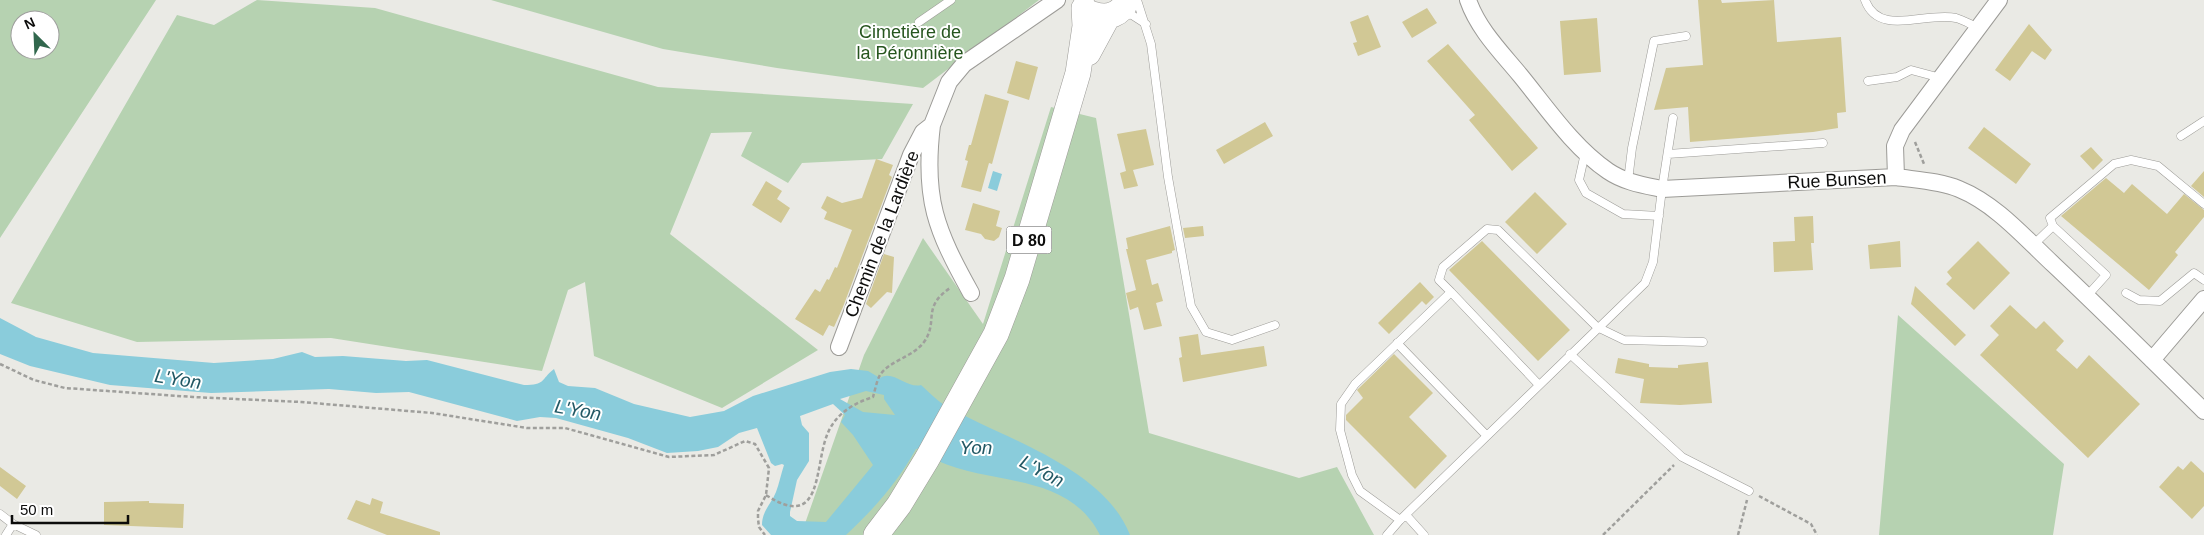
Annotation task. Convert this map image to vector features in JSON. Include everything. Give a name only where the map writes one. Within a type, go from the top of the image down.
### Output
[{"type":"main road","points":[[1070,3],[1092,14],[1122,7]]},
{"type":"main road","name":"D 80","points":[[876,535],[899,505],[962,399],[996,334],[1017,279],[1078,73],[1085,26],[1070,3]]},
{"type":"main road","name":"D 80","points":[[1078,73],[1122,7]]},
{"type":"street","name":"Rue Bunsen","points":[[1468,0],[1483,29],[1585,153],[1609,172],[1628,182],[1662,189],[1896,177],[1924,180],[1958,189],[1982,201],[2033,245],[2204,411]]},
{"type":"street","points":[[1896,177],[1895,146],[1902,130],[1999,0]]},
{"type":"street","name":"Chemin de la Lardière","points":[[971,293],[942,238],[933,211],[929,188],[929,150],[932,126],[949,82],[964,64],[1070,3]]},
{"type":"street","name":"Chemin de la Lardière","points":[[838,347],[911,155],[924,132],[932,126]]},
{"type":"street","points":[[2152,360],[2204,299]]},
{"type":"lane","points":[[919,22],[951,0]]},
{"type":"lane","points":[[1865,0],[1875,15],[1888,21],[1955,18],[1977,27]]},
{"type":"lane","points":[[1122,7],[1146,24],[1151,44],[1168,176],[1192,306],[1206,332],[1232,340],[1275,325]]},
{"type":"lane","points":[[1122,7],[1146,24]]},
{"type":"lane","points":[[1628,182],[1632,148],[1654,41],[1686,36]]},
{"type":"lane","points":[[1868,81],[1896,77],[1911,70],[1941,78]]},
{"type":"lane","points":[[1387,535],[1597,327],[1645,283],[1653,262],[1673,118]]},
{"type":"lane","points":[[2181,136],[2204,122]]},
{"type":"lane","points":[[1668,154],[1823,142]]},
{"type":"lane","points":[[1585,153],[1579,180],[1586,194],[1623,214],[1659,216]]},
{"type":"lane","points":[[2087,296],[2106,275],[2053,226],[2050,218],[2114,164],[2131,160],[2158,166],[2204,204]]},
{"type":"lane","points":[[2033,245],[2053,226]]},
{"type":"lane","points":[[1539,385],[1439,280],[1443,266],[1487,229],[1498,230],[1597,327],[1624,340],[1703,342]]},
{"type":"lane","points":[[2126,293],[2139,300],[2160,301],[2194,273],[2204,280]]},
{"type":"lane","points":[[1424,535],[1403,518],[1360,490],[1352,475],[1340,430],[1341,404],[1354,384],[1451,292]]},
{"type":"lane","points":[[1397,343],[1487,436]]},
{"type":"lane","points":[[1570,354],[1682,456],[1749,491]]},
{"type":"lane","points":[[0,514],[14,524],[36,535]]},
{"type":"lane","points":[[6,535],[14,524]]},
{"type":"path","points":[[1902,130],[1913,137],[1925,168],[1924,180]]},
{"type":"path","points":[[766,495],[796,507],[804,505],[813,493],[827,434],[839,416],[854,403],[873,397],[880,374],[894,363],[907,357],[924,341],[929,330],[932,306],[941,294],[963,279]]},
{"type":"path","points":[[0,364],[34,380],[65,388],[301,402],[432,414],[527,428],[565,428],[669,457],[714,454],[745,441],[755,444],[769,468],[766,495],[758,511],[759,527],[765,535]]},
{"type":"path","points":[[1603,535],[1682,456]]},
{"type":"path","points":[[1738,535],[1749,491],[1811,524],[1817,535]]},
{"type":"green space","points":[[0,0],[156,0],[0,238]]},
{"type":"green space","points":[[257,0],[375,8],[658,87],[913,104],[882,159],[802,163],[788,183],[741,156],[752,132],[711,133],[670,234],[818,350],[722,408],[594,356],[585,282],[568,290],[542,371],[331,338],[137,342],[11,303],[177,15],[214,25]]},
{"type":"green space","name":"Cimetière de la Péronnière","points":[[491,0],[1039,0],[923,88],[777,68],[663,49]]},
{"type":"green space","points":[[1051,107],[1096,118],[1149,433],[1299,478],[1337,467],[1374,535],[801,535],[864,355],[923,238],[983,324]]},
{"type":"green space","points":[[1898,315],[2064,464],[2053,535],[1879,535]]},
{"type":"water","points":[[993,171],[1002,174],[997,191],[988,188]]},
{"type":"water","points":[[0,318],[36,337],[93,353],[214,363],[273,359],[302,352],[315,357],[343,356],[406,361],[427,360],[524,385],[539,383],[554,369],[559,382],[568,386],[595,388],[634,404],[690,417],[724,411],[753,396],[830,372],[851,369],[868,371],[880,378],[890,376],[911,384],[921,385],[944,405],[1024,444],[1076,473],[1099,491],[1117,512],[1130,535],[1100,535],[1086,515],[1069,500],[1049,490],[959,469],[938,461],[920,448],[916,449],[884,495],[846,535],[771,535],[762,525],[762,520],[776,492],[784,465],[775,466],[771,463],[757,428],[739,433],[718,447],[698,451],[667,453],[628,438],[556,418],[540,417],[517,421],[409,392],[376,393],[329,389],[211,393],[110,385],[30,366],[0,354]],"holes":[[[866,391],[884,395],[884,399],[895,415],[863,412],[840,399]],[[833,404],[845,415],[841,422],[853,435],[873,465],[826,522],[797,521],[790,516],[790,512],[797,480],[809,461],[809,433],[802,425],[800,416]]]},
{"type":"building","points":[[1698,0],[1721,0],[1722,3],[1774,0],[1777,42],[1841,37],[1846,112],[1837,113],[1838,128],[1813,132],[1690,142],[1688,107],[1654,110],[1666,68],[1703,65]]},
{"type":"building","points":[[1427,8],[1437,23],[1412,38],[1402,22]]},
{"type":"building","points":[[1368,15],[1381,47],[1358,56],[1353,43],[1357,42],[1350,22]]},
{"type":"building","points":[[1597,18],[1601,72],[1564,75],[1560,21]]},
{"type":"building","points":[[2029,24],[2052,50],[2045,60],[2032,51],[2010,81],[1995,70]]},
{"type":"building","points":[[1448,44],[1538,148],[1512,171],[1469,120],[1475,115],[1427,61]]},
{"type":"building","points":[[1016,61],[1038,67],[1029,100],[1007,93]]},
{"type":"building","points":[[985,94],[1009,101],[992,164],[989,163],[981,192],[961,187],[968,161],[965,160]]},
{"type":"building","points":[[1265,122],[1273,136],[1224,164],[1216,150]]},
{"type":"building","points":[[1984,127],[2031,164],[2016,184],[1968,148]]},
{"type":"building","points":[[1146,129],[1154,165],[1133,170],[1138,186],[1124,189],[1120,173],[1126,171],[1117,134]]},
{"type":"building","points":[[2091,147],[2103,160],[2093,170],[2080,156]]},
{"type":"building","points":[[876,159],[893,165],[889,175],[892,177],[843,307],[834,327],[829,325],[823,336],[795,319],[815,289],[820,292],[827,279],[829,280],[835,267],[837,268],[852,230],[824,219],[827,212],[821,208],[827,196],[842,203],[862,198]]},
{"type":"building","points":[[2204,171],[2204,197],[2191,186]]},
{"type":"building","points":[[2106,178],[2124,193],[2132,184],[2167,214],[2184,194],[2204,210],[2204,217],[2175,252],[2178,255],[2149,290],[2061,216]]},
{"type":"building","points":[[766,181],[782,191],[777,199],[790,208],[781,223],[752,205]]},
{"type":"building","points":[[1535,192],[1567,224],[1537,254],[1505,222]]},
{"type":"building","points":[[973,203],[1000,211],[996,226],[1002,228],[999,237],[994,241],[985,239],[981,234],[965,230]]},
{"type":"building","points":[[1813,216],[1814,243],[1811,243],[1813,270],[1774,272],[1773,242],[1795,241],[1794,217]]},
{"type":"building","points":[[1170,226],[1175,250],[1172,253],[1146,260],[1152,285],[1158,283],[1163,301],[1156,303],[1162,326],[1144,330],[1138,307],[1130,310],[1126,293],[1136,290],[1126,249],[1128,249],[1126,238]]},
{"type":"building","points":[[1203,226],[1204,236],[1185,238],[1183,228]]},
{"type":"building","points":[[1482,241],[1570,330],[1538,361],[1449,270]]},
{"type":"building","points":[[1900,241],[1901,267],[1870,269],[1868,245]]},
{"type":"building","points":[[1978,241],[2010,273],[1974,310],[1946,284],[1952,278],[1947,272]]},
{"type":"building","points":[[884,254],[894,257],[892,293],[887,292],[871,308],[866,304]]},
{"type":"building","points":[[1420,282],[1434,297],[1426,305],[1422,301],[1389,334],[1378,323]]},
{"type":"building","points":[[1915,286],[1966,335],[1955,346],[1911,304]]},
{"type":"building","points":[[2010,305],[2036,329],[2044,321],[2064,341],[2056,350],[2077,369],[2089,355],[2140,404],[2088,458],[1980,355],[1999,335],[1990,326]]},
{"type":"building","points":[[1198,334],[1201,355],[1264,346],[1267,366],[1183,382],[1179,358],[1182,357],[1179,337]]},
{"type":"building","points":[[1394,354],[1433,393],[1409,417],[1447,456],[1415,489],[1346,420],[1346,415],[1363,398],[1357,390]]},
{"type":"building","points":[[1618,358],[1649,364],[1649,367],[1678,368],[1678,365],[1708,362],[1712,403],[1680,405],[1640,403],[1644,379],[1615,373]]},
{"type":"building","points":[[2191,461],[2204,473],[2204,506],[2192,519],[2159,487],[2178,466],[2183,470]]},
{"type":"building","points":[[0,467],[26,486],[17,499],[0,486]]},
{"type":"building","points":[[372,498],[383,502],[380,513],[440,532],[440,535],[387,535],[347,519],[356,500],[370,505]]},
{"type":"building","points":[[149,501],[149,503],[184,504],[183,528],[104,525],[104,502]]},
{"type":"water label","name":"L'Yon","points":[[178,379]]},
{"type":"water label","name":"L'Yon","points":[[578,410]]},
{"type":"water label","name":"Yon","points":[[976,447]]},
{"type":"water label","name":"L'Yon","points":[[1042,471]]}]
